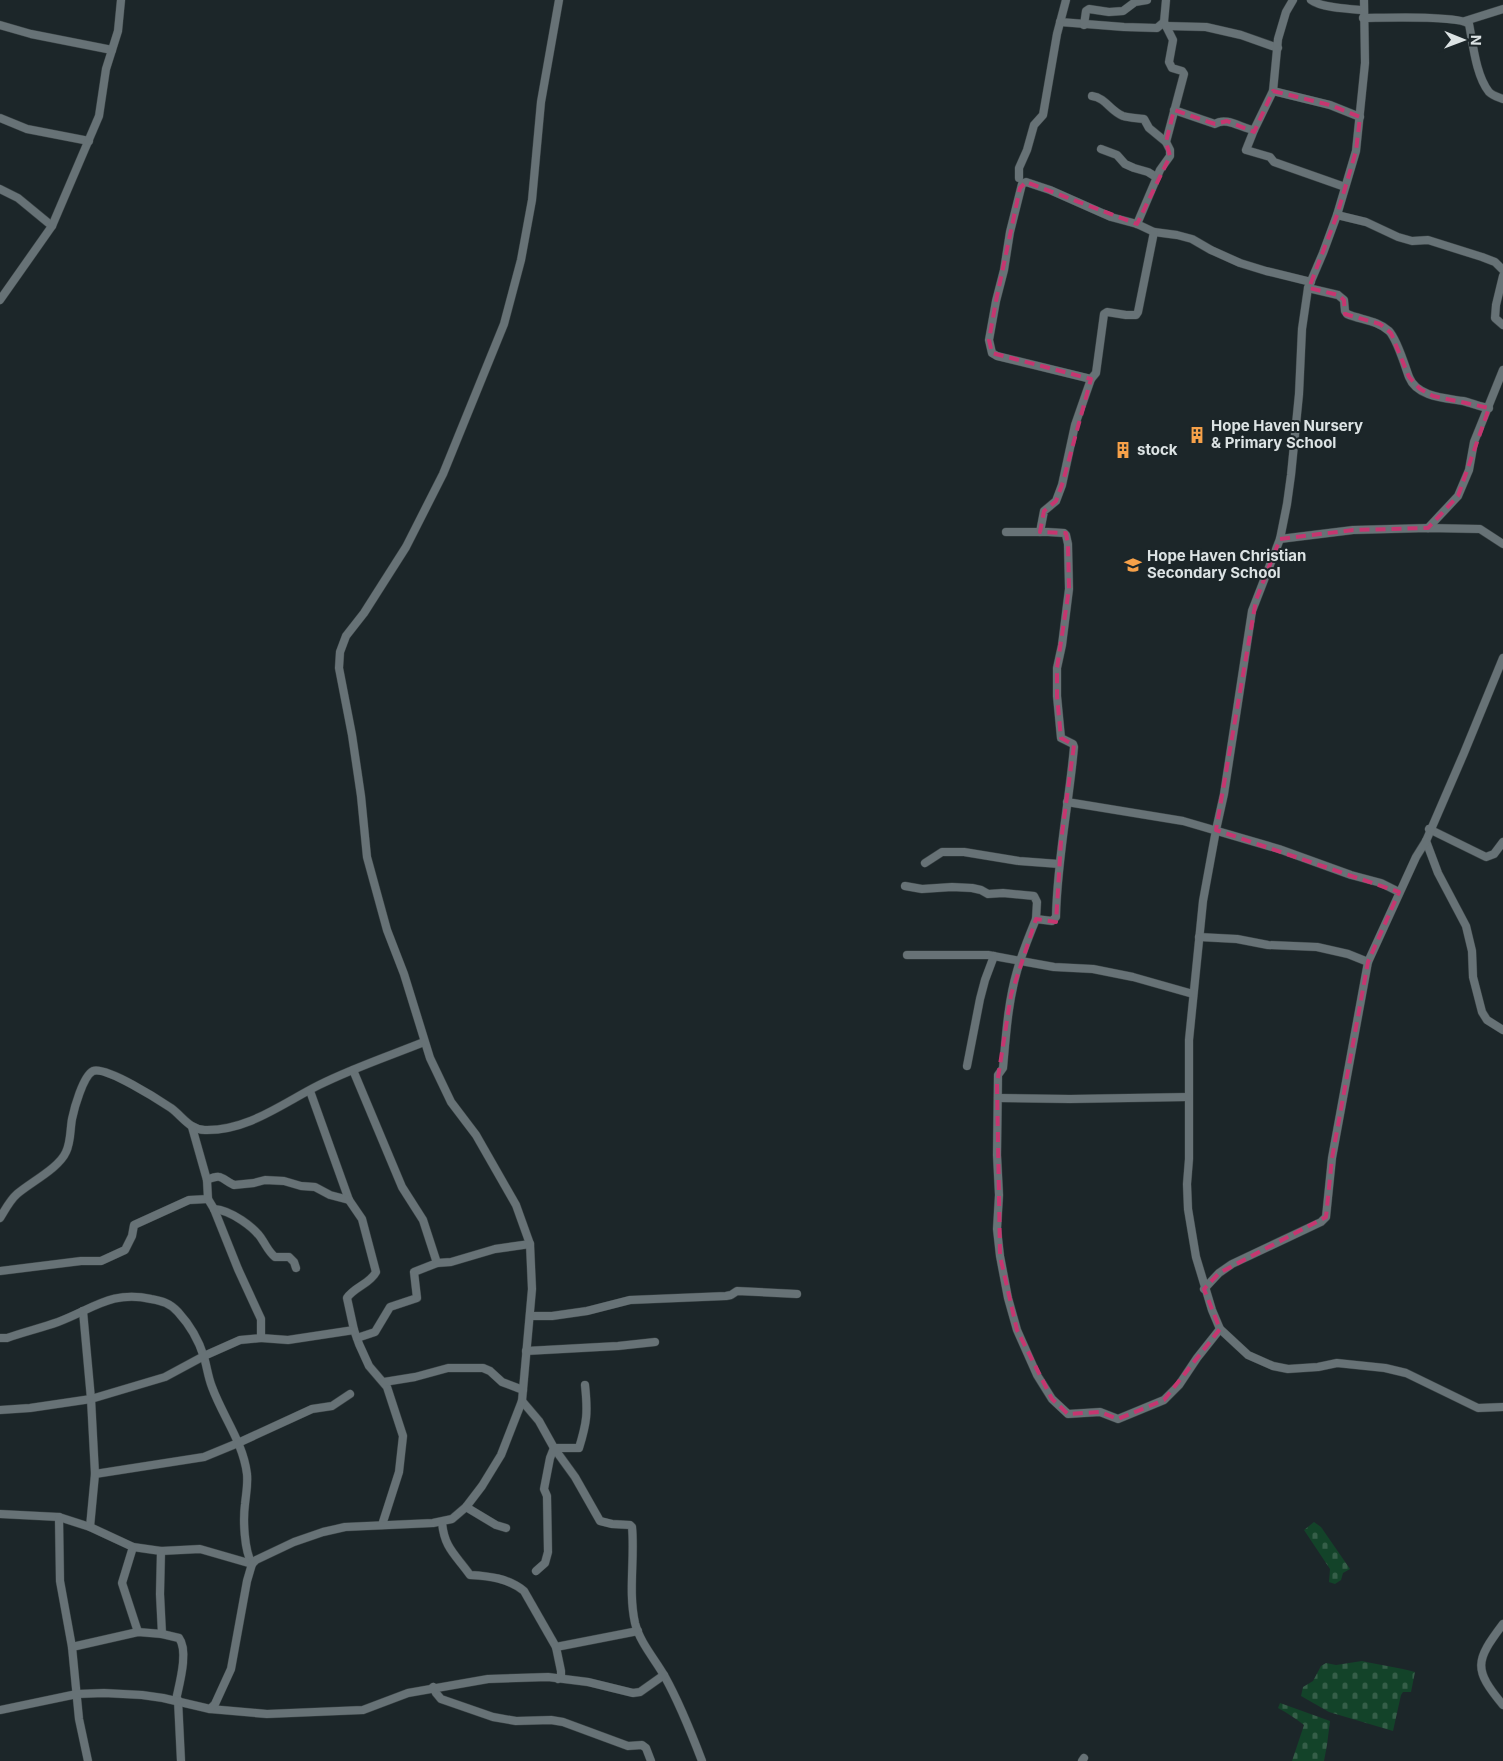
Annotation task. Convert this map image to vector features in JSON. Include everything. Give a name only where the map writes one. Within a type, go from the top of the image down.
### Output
[{"type":"street","points":[[0,300],[52,226],[89,141],[99,116],[106,69],[118,31],[121,0]]},
{"type":"street","points":[[210,1709],[215,1704],[231,1669],[247,1580],[252,1564],[259,1557],[323,1532],[345,1527],[442,1522],[452,1519],[466,1507],[482,1486],[501,1455],[522,1400],[532,1281],[530,1244],[516,1205],[476,1135],[451,1102],[424,1042],[404,974],[387,930],[367,857],[353,742],[339,668],[340,652],[346,636],[369,606],[406,547],[443,474],[504,324],[522,260],[529,217],[541,102],[559,0]]},
{"type":"street","points":[[1019,178],[1019,168],[1027,150],[1034,125],[1042,115],[1066,0]]},
{"type":"street","points":[[1084,25],[1086,11],[1089,9],[1109,12],[1123,11],[1135,2],[1147,0]]},
{"type":"street","points":[[1166,0],[1165,24],[1173,40],[1169,62],[1172,68],[1182,71],[1184,74],[1166,142]]},
{"type":"street","points":[[1293,0],[1286,12],[1278,40],[1273,91],[1246,150],[1270,157],[1274,162],[1345,187]]},
{"type":"street","points":[[1311,0],[1314,3],[1364,14],[1466,21],[1503,9]]},
{"type":"street","points":[[1364,0],[1365,63],[1356,151],[1337,216],[1310,285],[1302,329],[1301,371],[1291,475],[1280,540],[1252,612],[1224,794],[1203,901],[1189,1040],[1188,1209],[1191,1232],[1204,1289],[1220,1329],[1248,1355],[1272,1366],[1318,1367],[1337,1363],[1385,1368],[1406,1373],[1478,1408],[1503,1407]]},
{"type":"street","points":[[1466,21],[1469,24],[1475,55],[1485,86],[1491,94],[1503,100]]},
{"type":"street","points":[[1060,22],[1084,25],[1157,28],[1165,24],[1206,27],[1241,35],[1278,48]]},
{"type":"street","points":[[0,25],[31,34],[112,50]]},
{"type":"street","points":[[1273,91],[1330,105],[1360,117]]},
{"type":"street","points":[[1092,96],[1099,97],[1124,116],[1144,119],[1149,128],[1166,142],[1170,150],[1170,156],[1156,178],[1137,224]]},
{"type":"street","points":[[1174,110],[1215,124],[1219,121],[1227,122],[1254,130]]},
{"type":"street","points":[[0,118],[28,129],[89,141]]},
{"type":"street","points":[[1101,149],[1117,154],[1125,164],[1148,172],[1156,178]]},
{"type":"street","points":[[1091,379],[997,356],[992,353],[989,340],[996,301],[1020,188],[1026,182],[1154,232],[1192,239],[1240,263],[1338,296],[1344,300],[1347,314],[1380,324],[1391,333],[1412,384],[1433,396],[1464,401],[1489,408]]},
{"type":"street","points":[[0,189],[18,198],[52,226]]},
{"type":"street","points":[[1337,216],[1366,222],[1398,237],[1412,241],[1428,240],[1482,257],[1495,262],[1503,270]]},
{"type":"street","points":[[1040,532],[1044,511],[1056,501],[1062,485],[1075,425],[1091,379],[1096,373],[1104,314],[1107,312],[1132,315],[1138,312],[1154,232]]},
{"type":"street","points":[[1503,276],[1495,318],[1503,325]]},
{"type":"street","points":[[1428,528],[1458,496],[1469,470],[1474,442],[1503,370]]},
{"type":"street","points":[[1280,540],[1353,530],[1428,528],[1480,530],[1503,544]]},
{"type":"street","points":[[1006,532],[1064,533],[1068,544],[1069,589],[1057,668],[1061,738],[1073,744],[1074,747],[1059,864],[1056,918],[1052,921],[1036,919]]},
{"type":"street","points":[[1204,1289],[1232,1264],[1321,1222],[1326,1217],[1332,1158],[1368,962],[1399,892],[1426,841],[1502,662]]},
{"type":"street","points":[[1066,802],[1183,821],[1279,849],[1351,875],[1381,883],[1399,892]]},
{"type":"street","points":[[1430,829],[1486,857],[1494,854],[1503,842]]},
{"type":"street","points":[[1426,841],[1438,873],[1466,926],[1472,951],[1473,977],[1482,1012],[1487,1020],[1503,1030]]},
{"type":"street","points":[[925,863],[942,852],[964,852],[1018,861],[1059,864]]},
{"type":"street","points":[[905,886],[922,889],[972,888],[988,894],[1034,896],[1037,902],[1036,919],[1020,961],[1011,995],[1003,1068],[998,1075],[997,1155],[999,1195],[997,1229],[1008,1298],[1017,1330],[1037,1375],[1052,1399],[1068,1414],[1100,1412],[1118,1419],[1138,1411],[1164,1400],[1179,1385],[1220,1329]]},
{"type":"street","points":[[1199,937],[1317,947],[1361,958],[1368,962]]},
{"type":"street","points":[[907,955],[980,954],[1054,967],[1093,969],[1133,977],[1193,994]]},
{"type":"street","points":[[967,1066],[980,999],[994,956]]},
{"type":"street","points":[[0,1218],[16,1195],[57,1164],[66,1154],[71,1136],[72,1119],[81,1089],[89,1075],[94,1071],[114,1075],[172,1109],[192,1127],[203,1130],[218,1129],[259,1118],[353,1070],[424,1042]]},
{"type":"street","points":[[353,1070],[402,1187],[423,1220],[437,1263]]},
{"type":"street","points":[[310,1091],[349,1200],[362,1219],[376,1272],[374,1276],[354,1289],[347,1298],[357,1338],[369,1366],[384,1382],[403,1436],[399,1472],[382,1526]]},
{"type":"street","points":[[998,1098],[1188,1097]]},
{"type":"street","points":[[192,1127],[207,1180],[208,1199],[214,1208],[260,1319],[261,1338]]},
{"type":"street","points":[[207,1180],[223,1176],[234,1185],[265,1180],[284,1181],[301,1186],[315,1187],[330,1195],[349,1200]]},
{"type":"street","points":[[0,1271],[81,1261],[101,1261],[125,1250],[132,1236],[134,1225],[189,1200],[208,1199]]},
{"type":"street","points":[[214,1208],[222,1209],[248,1225],[263,1240],[266,1249],[275,1257],[290,1257],[296,1268]]},
{"type":"street","points":[[357,1338],[375,1332],[390,1307],[417,1298],[414,1272],[437,1263],[451,1262],[495,1249],[530,1244]]},
{"type":"street","points":[[530,1316],[552,1316],[587,1311],[630,1300],[726,1296],[737,1291],[796,1294]]},
{"type":"street","points":[[0,1338],[7,1338],[58,1322],[117,1297],[143,1297],[167,1302],[177,1311],[192,1332],[204,1356],[208,1377],[217,1401],[243,1455],[248,1484],[244,1505],[244,1529],[248,1556],[252,1564]]},
{"type":"street","points":[[83,1311],[91,1399],[95,1474],[90,1527]]},
{"type":"street","points":[[0,1410],[30,1408],[91,1399],[166,1378],[204,1356],[240,1340],[261,1338],[288,1340],[354,1330]]},
{"type":"street","points":[[526,1351],[655,1342]]},
{"type":"street","points":[[384,1382],[415,1377],[448,1368],[483,1368],[490,1371],[502,1382],[523,1390]]},
{"type":"street","points":[[554,1448],[579,1448],[588,1411],[585,1385]]},
{"type":"street","points":[[95,1474],[204,1457],[312,1409],[332,1406],[350,1394]]},
{"type":"street","points":[[522,1400],[539,1421],[554,1448],[576,1478],[600,1521],[630,1525],[632,1527],[635,1623],[641,1639],[664,1675],[686,1716],[702,1761]]},
{"type":"street","points":[[536,1571],[545,1563],[548,1552],[547,1496],[544,1489],[550,1458],[554,1448]]},
{"type":"street","points":[[466,1507],[496,1525],[506,1528]]},
{"type":"street","points":[[0,1514],[59,1517],[90,1527],[133,1547],[161,1551],[200,1549],[252,1564]]},
{"type":"street","points":[[59,1517],[60,1581],[72,1647],[79,1718],[88,1761]]},
{"type":"street","points":[[442,1522],[443,1536],[451,1552],[470,1574],[498,1578],[524,1591],[556,1647],[561,1671],[561,1676],[558,1679]]},
{"type":"street","points":[[133,1547],[122,1583],[138,1632]]},
{"type":"street","points":[[161,1551],[160,1604],[162,1634]]},
{"type":"street","points":[[1503,1624],[1485,1649],[1481,1665],[1483,1678],[1503,1705]]},
{"type":"street","points":[[556,1647],[638,1631]]},
{"type":"street","points":[[72,1647],[138,1632],[179,1638],[182,1644],[181,1675],[177,1700],[181,1761]]},
{"type":"street","points":[[0,1710],[77,1694],[104,1693],[142,1694],[177,1700],[210,1709],[267,1714],[363,1710],[408,1692],[488,1679],[548,1677],[596,1684],[633,1693],[640,1692],[664,1675]]},
{"type":"street","points":[[433,1688],[441,1699],[493,1717],[516,1721],[551,1720],[563,1722],[628,1746],[642,1745],[646,1748],[651,1761]]},
{"type":"highlighted area","points":[[1273,91],[1330,105],[1360,117],[1356,151],[1337,215],[1309,288],[1338,295],[1344,300],[1345,314],[1380,324],[1391,333],[1409,377],[1420,389],[1433,396],[1489,408],[1458,496],[1428,528],[1353,530],[1280,539],[1256,600],[1216,830],[1399,892],[1368,962],[1332,1158],[1326,1217],[1219,1273],[1204,1289],[1220,1329],[1164,1400],[1118,1419],[1100,1412],[1068,1414],[1052,1399],[1017,1330],[1000,1256],[997,1084],[1011,995],[1036,919],[1056,922],[1061,841],[1074,745],[1061,738],[1057,696],[1057,668],[1069,589],[1068,544],[1066,533],[1040,532],[1044,511],[1056,501],[1062,485],[1091,379],[992,353],[989,340],[1020,188],[1026,182],[1137,224],[1170,156],[1166,142],[1174,110],[1215,124],[1227,121],[1254,132]]},
{"type":"green space","points":[[1314,1522],[1321,1527],[1350,1569],[1343,1573],[1341,1580],[1335,1584],[1329,1582],[1330,1569],[1304,1530]]},
{"type":"green space","points":[[1362,1661],[1415,1672],[1411,1692],[1403,1692],[1401,1695],[1393,1731],[1329,1712],[1301,1696],[1303,1687],[1313,1681],[1321,1666],[1326,1663],[1336,1665]]},
{"type":"green space","points":[[1280,1703],[1330,1721],[1324,1761],[1292,1761],[1304,1725],[1278,1708]]},
{"type":"place","name":"Hope Haven Nursery & Primary School","points":[[1197,435]]},
{"type":"place","name":"stock","points":[[1123,450]]},
{"type":"place","name":"Hope Haven Christian Secondary School","points":[[1133,565]]}]
